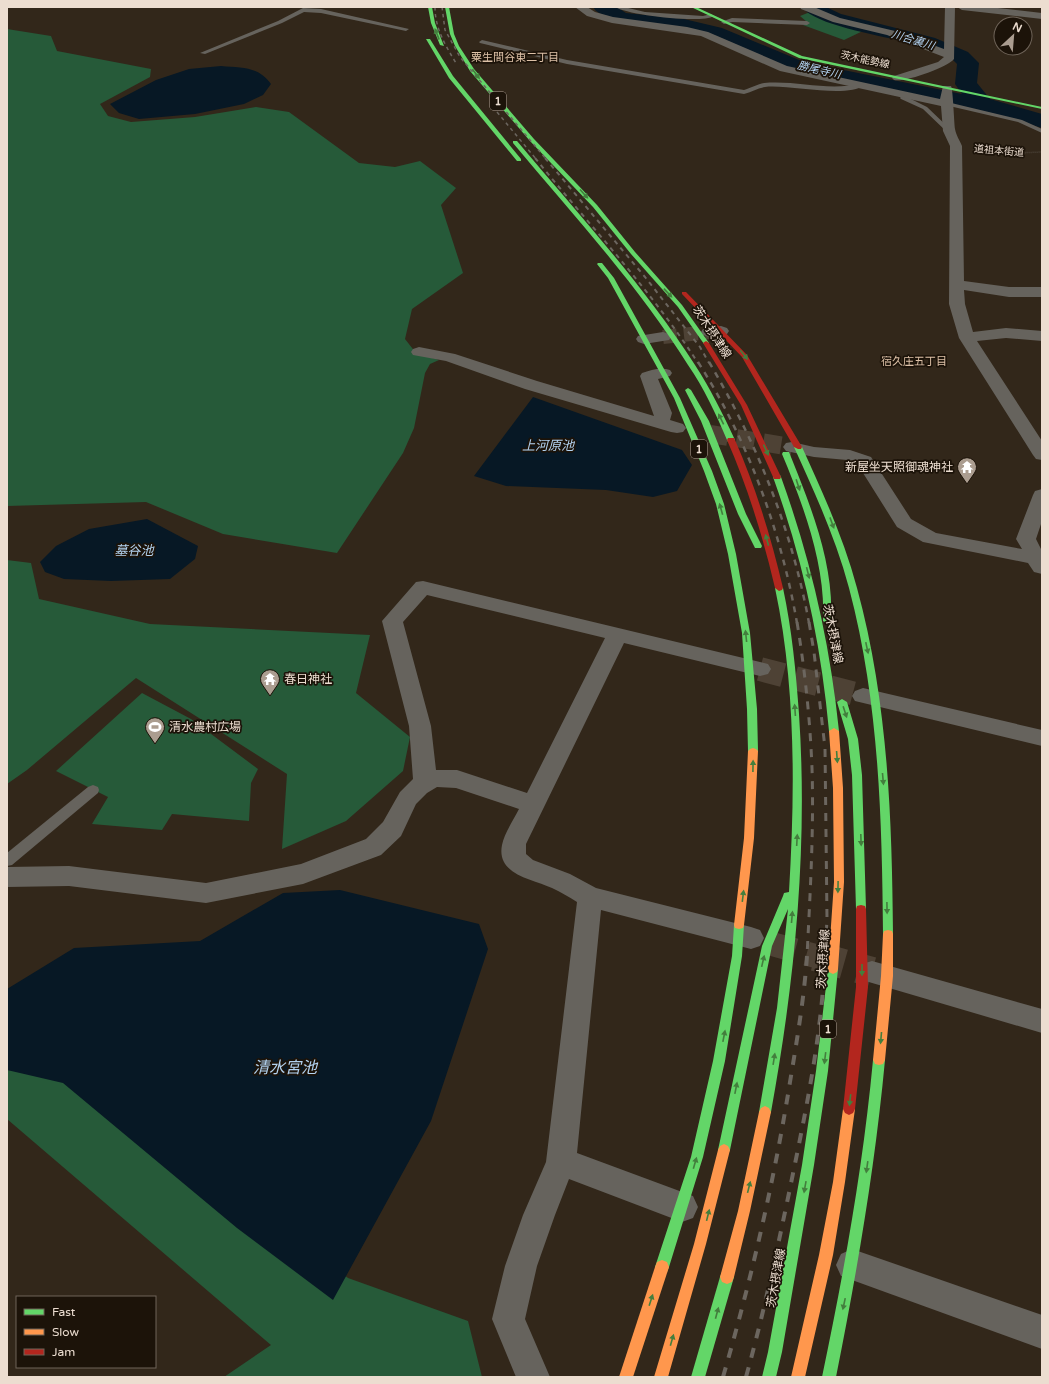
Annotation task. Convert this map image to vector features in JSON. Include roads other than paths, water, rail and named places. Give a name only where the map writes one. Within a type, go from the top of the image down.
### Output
[{"type":"main road","points":[[430,7],[433,23],[439,38],[453,64]]},
{"type":"main road","name":"茨木摂津線","points":[[447,7],[447,18],[454,37],[459,50],[470,67],[532,140],[583,193],[626,246],[679,304],[702,336],[744,405],[774,467],[799,537],[823,640],[829,676],[838,762],[838,911],[833,983],[813,1140],[775,1352],[769,1377]]},
{"type":"main road","name":"茨木能勢線","points":[[693,7],[801,57],[898,78],[947,96],[964,92],[1042,108]]},
{"type":"main road","name":"1","points":[[538,185],[451,77],[425,36],[432,42],[457,76],[463,77],[648,302],[686,355],[714,403],[742,464],[757,507],[775,573],[786,624],[796,708],[799,788],[796,878],[786,981],[756,1159],[734,1251],[698,1377]]},
{"type":"main road","points":[[465,41],[477,61]]},
{"type":"main road","name":"1","points":[[531,124],[557,165]]},
{"type":"main road","name":"1","points":[[592,254],[611,278],[644,339],[663,364],[708,471],[720,504],[754,668],[752,797],[745,936],[737,956],[732,993],[716,1075],[697,1157],[626,1377]]},
{"type":"main road","name":"1","points":[[679,288],[719,334],[745,356],[753,367],[791,448],[831,520],[853,588],[870,664],[869,697],[885,809],[888,933],[879,974],[875,1109],[852,1265],[829,1377]]},
{"type":"main road","points":[[719,334],[732,355]]},
{"type":"main road","name":"1","points":[[685,384],[705,421],[747,525],[760,550],[775,573]]},
{"type":"main road","name":"1","points":[[791,448],[795,474],[824,565],[827,582],[829,598],[828,618],[823,640]]},
{"type":"main road","points":[[798,1377],[826,1254],[839,1182],[851,1095],[862,987],[861,865],[856,756],[840,698],[829,676]]},
{"type":"main road","name":"1","points":[[661,1377],[700,1244],[724,1148],[767,946],[796,878]]},
{"type":"street","points":[[584,7],[591,14],[612,20],[687,30],[704,34],[784,69],[905,95],[947,96],[950,131],[956,146],[957,304],[967,338],[1042,455]]},
{"type":"street","points":[[805,7],[837,20],[891,33],[949,52]]},
{"type":"street","points":[[898,78],[942,64],[949,59],[950,7]]},
{"type":"street","points":[[962,7],[1042,16]]},
{"type":"street","points":[[861,85],[876,74]]},
{"type":"street","points":[[957,284],[1009,292],[1042,292]]},
{"type":"street","points":[[967,338],[1006,333],[1042,336]]},
{"type":"street","points":[[644,339],[663,337]]},
{"type":"street","points":[[419,352],[450,357],[531,385],[677,428]]},
{"type":"street","points":[[660,423],[663,413],[648,376],[663,364]]},
{"type":"street","points":[[791,448],[850,455],[865,461],[904,523],[930,538],[1039,564]]},
{"type":"street","points":[[1039,564],[1026,539],[1042,495]]},
{"type":"street","points":[[425,782],[420,726],[392,621],[423,587],[754,668]]},
{"type":"street","points":[[617,635],[514,844],[514,857],[524,867],[561,881],[590,897],[745,936]]},
{"type":"street","points":[[869,697],[1042,738]]},
{"type":"street","points":[[7,877],[69,876],[206,893],[303,874],[372,848],[382,841],[392,828],[408,799],[425,782],[434,778],[448,777],[533,804]]},
{"type":"street","points":[[533,1377],[508,1318],[521,1266],[539,1215],[561,1162],[590,897]]},
{"type":"street","points":[[879,974],[1042,1021]]},
{"type":"street","points":[[561,1162],[682,1207]]},
{"type":"street","points":[[852,1265],[1042,1332]]},
{"type":"lane","points":[[618,7],[645,14],[703,18],[711,16]]},
{"type":"lane","points":[[203,53],[280,22],[303,10],[321,11],[406,29]]},
{"type":"lane","points":[[724,22],[732,20],[807,23]]},
{"type":"lane","points":[[482,42],[566,62],[744,92],[764,85],[840,89],[854,88],[861,85]]},
{"type":"lane","points":[[905,95],[903,98],[925,108],[950,131]]},
{"type":"lane","points":[[947,96],[1020,121],[1042,131]]},
{"type":"lane","points":[[7,862],[93,790]]},
{"type":"water","points":[[221,66],[243,68],[255,71],[266,78],[271,84],[263,95],[244,104],[195,114],[139,119],[119,113],[110,104],[156,80],[189,69]]},
{"type":"water","name":"上河原池","points":[[533,397],[682,450],[692,465],[677,491],[653,497],[606,490],[506,486],[474,476]]},
{"type":"water","name":"墓谷池","points":[[147,519],[198,546],[195,559],[170,579],[111,581],[64,579],[45,572],[40,562],[56,546],[89,529]]},
{"type":"water","name":"清水宮池","points":[[340,890],[479,924],[488,949],[431,1121],[333,1300],[237,1228],[63,1083],[7,1070],[7,989],[74,948],[200,941],[283,893]]},
{"type":"waterway","name":"勝尾寺川","points":[[603,7],[621,18],[684,25],[722,34],[781,61],[799,67],[995,107],[1042,121]]},
{"type":"waterway","name":"川合裏川","points":[[812,7],[834,18],[906,36],[946,49],[961,56],[968,63],[966,84],[982,104]]},
{"type":"tunnel","points":[[663,337],[709,332]]},
{"type":"tunnel","points":[[710,434],[792,447]]},
{"type":"tunnel","points":[[760,669],[863,696]]},
{"type":"tunnel","points":[[772,944],[819,957]]},
{"type":"tunnel","points":[[815,956],[872,972]]},
{"type":"railway","points":[[435,7],[435,15],[439,29],[456,63]]},
{"type":"railway","points":[[442,7],[445,30],[460,57],[546,159]]},
{"type":"railway","points":[[497,112],[536,159]]},
{"type":"railway","points":[[535,158],[640,284],[680,336],[698,363]]},
{"type":"railway","points":[[545,158],[645,277],[700,347],[709,363]]},
{"type":"railway","points":[[698,362],[732,423],[760,487],[782,554],[797,623]]},
{"type":"railway","points":[[709,362],[742,424],[771,488],[793,554],[809,623]]},
{"type":"railway","points":[[797,622],[807,695],[812,768],[812,839],[807,957]]},
{"type":"railway","points":[[809,622],[825,748],[827,919],[825,957]]},
{"type":"railway","points":[[723,1377],[743,1304],[777,1157],[798,1035],[807,956]]},
{"type":"railway","points":[[746,1377],[774,1262],[807,1105],[817,1046],[825,956]]},
{"type":"place","name":"新屋坐天照御魂神社","points":[[967,484]]},
{"type":"place","name":"春日神社","points":[[270,696]]},
{"type":"place","name":"清水農村広場","points":[[155,744]]},
{"type":"district","name":"粟生間谷東二丁目","points":[[515,57]]},
{"type":"district","name":"宿久庄五丁目","points":[[914,361]]}]
